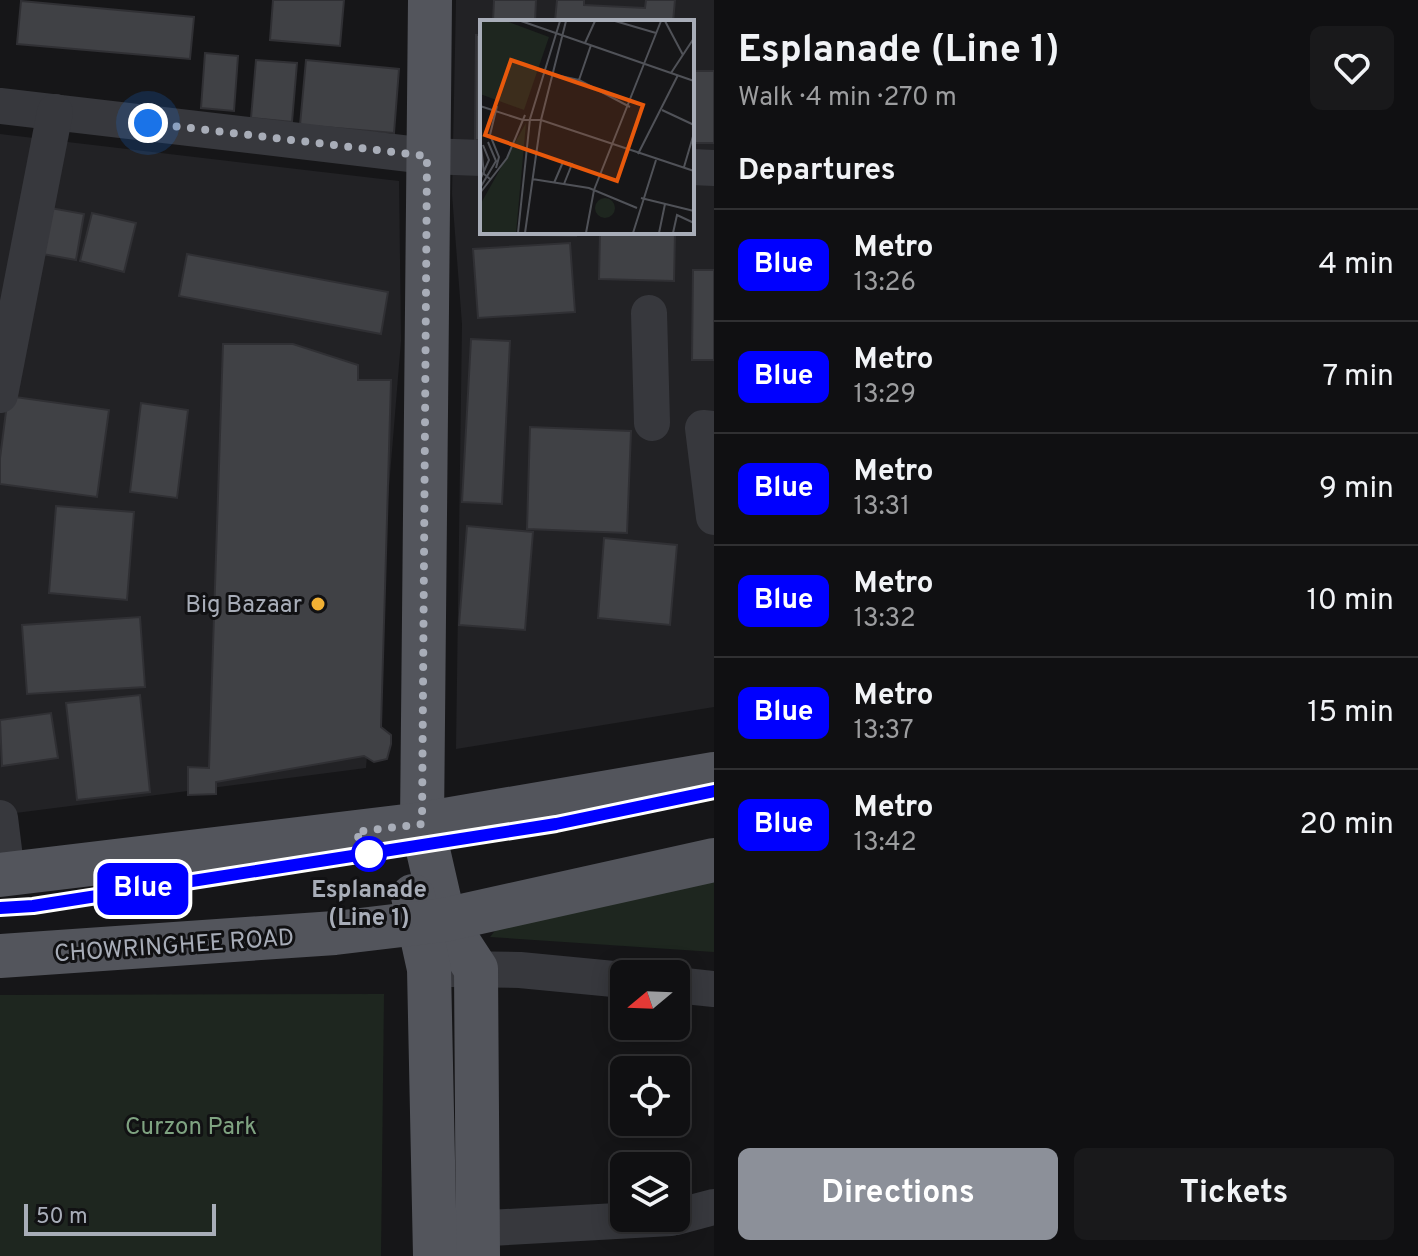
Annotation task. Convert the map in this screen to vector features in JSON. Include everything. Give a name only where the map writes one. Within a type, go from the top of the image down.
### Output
[{"type":"main road","points":[[430,0],[411,825],[431,922],[429,969],[456,1243]]},
{"type":"main road","points":[[4,874],[411,825],[714,774]]},
{"type":"main road","name":"CHOWRINGHEE ROAD","points":[[0,956],[335,933],[431,922],[714,860]]},
{"type":"main road","points":[[431,922],[476,969],[456,1243]]},
{"type":"street","points":[[0,106],[427,156],[480,158]]},
{"type":"street","points":[[0,395],[55,112]]},
{"type":"street","points":[[694,167],[714,168]]},
{"type":"street","points":[[649,313],[640,422],[708,429],[714,517]]},
{"type":"street","points":[[0,818],[4,874]]},
{"type":"street","points":[[429,969],[520,970],[610,979]]},
{"type":"street","points":[[690,986],[714,989]]},
{"type":"street","points":[[690,1214],[714,1207]]},
{"type":"street","points":[[456,1243],[610,1225]]},
{"type":"shaded area","points":[[456,0],[714,0],[714,707],[456,749],[462,324],[452,194]]},
{"type":"shaded area","points":[[0,134],[399,181],[401,341],[366,768],[0,815]]},
{"type":"green space","points":[[714,850],[714,952],[490,937],[531,886]]},
{"type":"green space","name":"Curzon Park","points":[[384,994],[381,1256],[0,1256],[0,995]]},
{"type":"building","points":[[273,0],[344,0],[340,46],[270,40]]},
{"type":"building","points":[[494,0],[536,0],[535,20],[493,20]]},
{"type":"building","points":[[557,0],[584,0],[584,5],[645,8],[646,0],[675,0],[673,20],[555,20]]},
{"type":"building","points":[[21,1],[194,17],[190,59],[17,44]]},
{"type":"building","points":[[476,35],[480,35],[480,140],[475,140]]},
{"type":"building","points":[[205,53],[238,56],[234,111],[201,108]]},
{"type":"building","points":[[256,60],[297,63],[292,122],[251,118]]},
{"type":"building","points":[[306,60],[399,69],[394,133],[300,125]]},
{"type":"building","points":[[694,71],[714,71],[714,143],[694,143]]},
{"type":"building","points":[[45,207],[84,214],[76,260],[37,253]]},
{"type":"building","points":[[92,213],[136,223],[124,272],[80,261]]},
{"type":"building","points":[[487,234],[576,234],[576,236]]},
{"type":"building","points":[[600,234],[675,234],[674,281],[599,279]]},
{"type":"building","points":[[570,243],[575,312],[478,318],[473,249]]},
{"type":"building","points":[[187,254],[388,292],[381,334],[179,296]]},
{"type":"building","points":[[693,270],[714,270],[714,360],[692,360]]},
{"type":"building","points":[[471,339],[510,341],[502,504],[462,502]]},
{"type":"building","points":[[223,344],[293,344],[358,365],[358,380],[391,380],[381,727],[391,735],[391,744],[387,759],[374,762],[364,756],[216,782],[216,794],[188,795],[188,767],[209,768]]},
{"type":"building","points":[[8,396],[109,410],[97,497],[0,484]]},
{"type":"building","points":[[141,403],[188,410],[177,498],[130,492]]},
{"type":"building","points":[[530,427],[631,431],[627,533],[527,529]]},
{"type":"building","points":[[56,506],[134,512],[127,600],[49,593]]},
{"type":"building","points":[[467,526],[533,532],[525,630],[459,625]]},
{"type":"building","points":[[604,538],[677,545],[670,625],[598,618]]},
{"type":"building","points":[[140,617],[145,687],[27,694],[22,625]]},
{"type":"building","points":[[140,695],[150,792],[77,800],[66,703]]},
{"type":"building","points":[[51,713],[58,758],[2,766],[0,720]]},
{"type":"metro line","name":"Blue","points":[[0,908],[33,906],[556,824],[714,791]]},
{"type":"place","name":"Big Bazaar","points":[[318,604]]},
{"type":"place","name":"Esplanade (Line 1)","points":[[369,854]]},
{"type":"route","points":[[148,123],[427,156],[422,824],[355,832],[369,854]]}]
